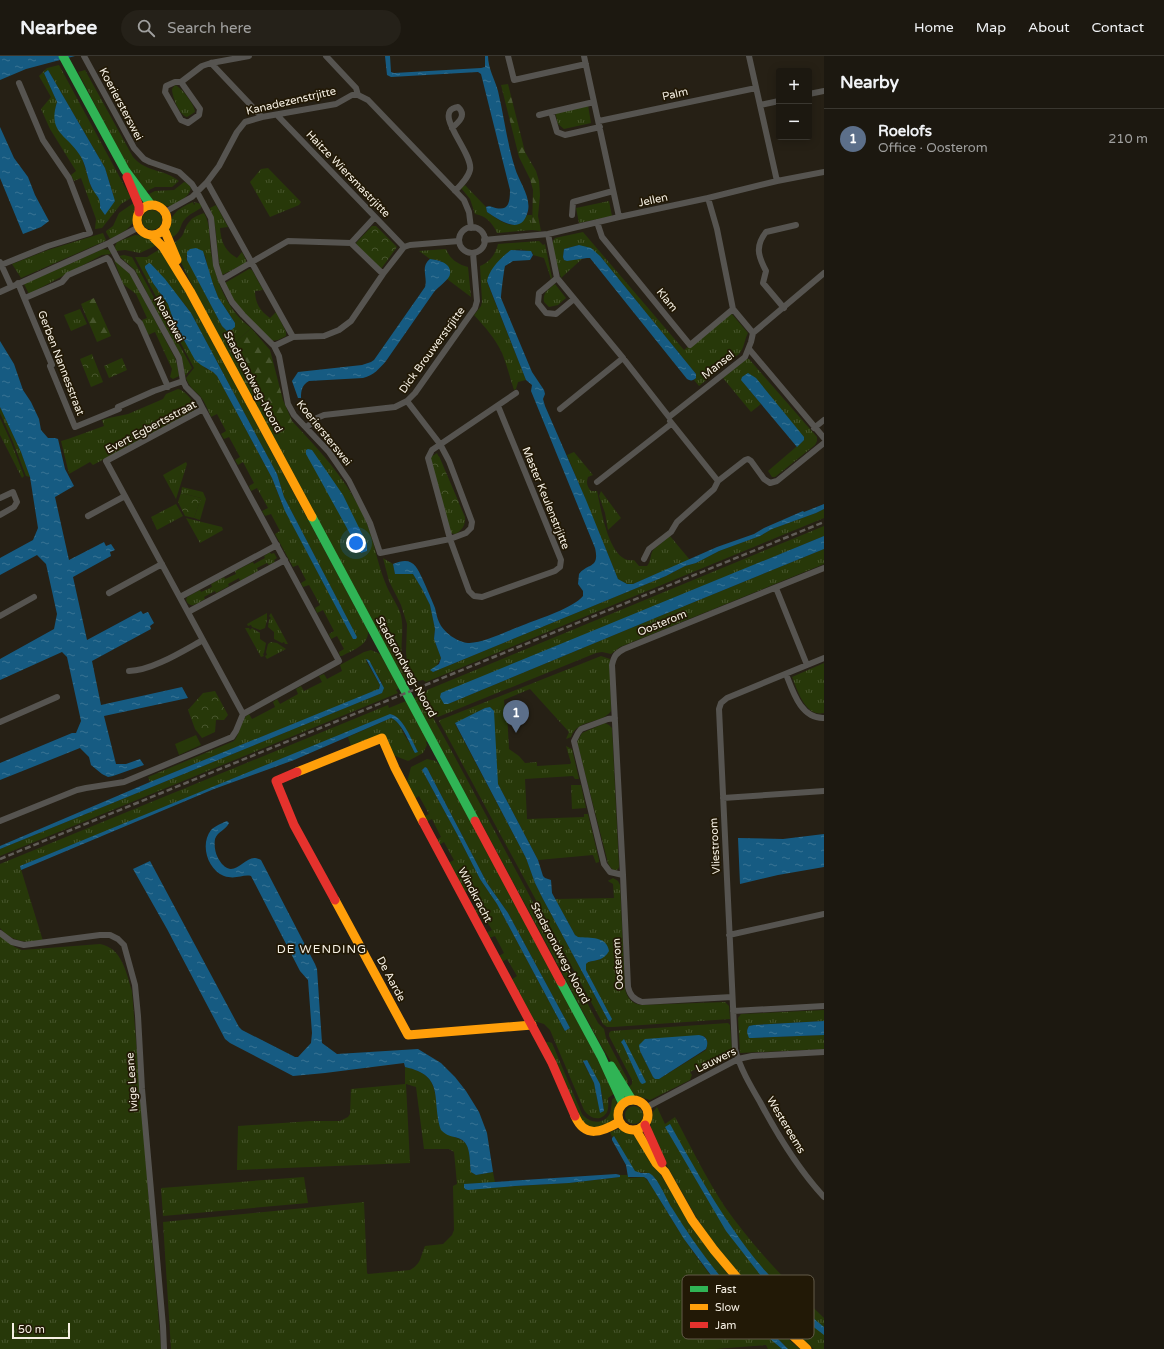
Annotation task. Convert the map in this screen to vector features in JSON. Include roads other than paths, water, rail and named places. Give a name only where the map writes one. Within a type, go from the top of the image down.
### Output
[{"type":"main road","points":[[63,56],[125,170],[151,205]]},
{"type":"main road","points":[[125,170],[127,179],[139,206],[137,219],[139,227],[144,233],[151,235],[159,234],[164,229],[167,219],[165,212],[161,208],[151,205],[144,207],[139,212]]},
{"type":"main road","name":"Stadsrondweg-Noord","points":[[164,229],[190,291],[601,1056],[623,1104]]},
{"type":"main road","name":"Stadsrondweg-Noord","points":[[151,235],[161,245],[190,291]]},
{"type":"main road","name":"Windkracht","points":[[276,781],[382,738],[404,787],[552,1063],[580,1126],[588,1131],[599,1132],[620,1122]]},
{"type":"main road","name":"De Aarde","points":[[276,781],[294,825],[408,1035],[532,1026]]},
{"type":"main road","name":"Stadsrondweg-Noord","points":[[601,1056],[610,1065],[632,1100]]},
{"type":"main road","points":[[632,1100],[642,1103],[646,1107],[648,1113],[648,1119],[645,1125],[636,1130],[629,1130],[624,1127],[618,1116],[619,1109],[623,1104],[632,1100]]},
{"type":"main road","points":[[645,1125],[665,1172],[692,1220],[718,1256],[734,1275]]},
{"type":"main road","points":[[636,1130],[656,1163],[665,1172]]},
{"type":"main road","points":[[796,1339],[807,1349]]},
{"type":"street","name":"Koeriersterswei","points":[[84,56],[134,148],[139,154],[150,162],[179,172],[192,184],[197,192],[211,218],[216,265],[221,280],[232,302],[274,346],[279,356],[288,404],[294,414],[329,452],[349,481],[370,523],[380,554],[450,539]]},
{"type":"street","points":[[181,82],[200,109],[198,116],[188,123],[181,120],[165,92],[166,86],[175,82],[181,82],[202,66],[249,56]]},
{"type":"street","points":[[326,56],[356,88],[358,95],[368,100],[464,200],[467,206],[471,228]]},
{"type":"street","points":[[508,56],[514,80],[586,64]]},
{"type":"street","points":[[584,56],[619,217]]},
{"type":"street","points":[[749,56],[777,181]]},
{"type":"street","points":[[211,63],[262,117]]},
{"type":"street","points":[[1,263],[90,233],[69,178],[44,140],[19,83]]},
{"type":"street","name":"Palm","points":[[551,112],[557,132],[565,135],[600,124],[756,88]]},
{"type":"street","points":[[812,93],[824,91]]},
{"type":"street","name":"Kanadezenstrjitte","points":[[165,212],[185,202],[207,182],[219,166],[241,125],[248,120],[336,104],[352,95],[358,95]]},
{"type":"street","points":[[539,115],[594,102]]},
{"type":"street","points":[[760,105],[776,102]]},
{"type":"street","name":"Haitze Wiersmastrjitte","points":[[277,114],[404,247]]},
{"type":"street","points":[[452,128],[469,161],[470,170],[464,181],[455,190]]},
{"type":"street","name":"Jellen","points":[[484,240],[548,234],[777,181],[824,172]]},
{"type":"street","points":[[207,182],[293,337]]},
{"type":"street","points":[[572,215],[573,202],[613,191]]},
{"type":"street","points":[[708,198],[717,229],[733,309],[753,333],[824,273]]},
{"type":"street","points":[[351,243],[375,217]]},
{"type":"street","name":"Klam","points":[[597,222],[602,237],[690,345],[733,309]]},
{"type":"street","points":[[784,308],[764,283],[766,271],[760,261],[758,247],[760,239],[766,232],[796,225]]},
{"type":"street","points":[[0,292],[109,243],[139,227]]},
{"type":"street","points":[[471,228],[480,231],[484,240],[481,249],[473,253],[468,253],[463,250],[459,241],[462,232],[471,228]]},
{"type":"street","points":[[548,234],[557,278],[623,358],[668,417],[671,424],[718,481]]},
{"type":"street","points":[[221,280],[288,241],[351,243],[383,274]]},
{"type":"street","points":[[274,346],[293,337],[324,336],[339,330],[351,322],[383,274],[404,247],[410,245],[459,241]]},
{"type":"street","name":"Noardwei","points":[[109,243],[117,259],[132,272],[179,358],[183,381],[198,399],[203,409]]},
{"type":"street","name":"Dick Brouwerstrjitte","points":[[307,427],[317,418],[324,415],[395,407],[407,401],[415,393],[474,308],[477,301],[473,253]]},
{"type":"street","points":[[25,298],[62,282],[68,275],[107,258],[136,319],[140,323],[168,387]]},
{"type":"street","name":"Gerben Nannesstraat","points":[[1,263],[25,298],[52,366],[50,366],[75,427],[119,409],[118,407],[154,391],[183,381]]},
{"type":"street","points":[[557,278],[539,293],[538,303],[546,313],[556,314],[574,299]]},
{"type":"street","name":"Mansel","points":[[668,417],[745,357],[749,349],[753,333]]},
{"type":"street","points":[[749,349],[814,428],[824,438]]},
{"type":"street","points":[[560,408],[623,358]]},
{"type":"street","points":[[407,401],[440,444],[449,461],[472,522],[471,528],[466,533],[450,539],[428,458],[432,450],[440,444],[516,393]]},
{"type":"street","name":"Master Keulenstrjitte","points":[[450,539],[469,591],[474,596],[482,597],[555,571],[560,567],[561,560],[498,406]]},
{"type":"street","name":"Evert Egbertsstraat","points":[[203,409],[339,661],[243,714],[125,496],[106,461],[203,409]]},
{"type":"street","points":[[814,428],[824,420]]},
{"type":"street","points":[[597,482],[671,424]]},
{"type":"street","points":[[644,559],[649,549],[671,532],[677,522],[714,489],[718,481],[748,459],[764,479],[770,483],[777,481],[824,443]]},
{"type":"street","points":[[0,498],[13,492],[17,502],[14,507],[0,515]]},
{"type":"street","points":[[88,516],[125,496]]},
{"type":"street","points":[[180,597],[277,545]]},
{"type":"street","points":[[188,612],[284,560]]},
{"type":"street","points":[[109,593],[162,564]]},
{"type":"street","name":"Oosterom","points":[[732,996],[642,1002],[635,1000],[630,994],[628,987],[612,665],[613,658],[617,653],[824,568]]},
{"type":"street","points":[[776,588],[807,665]]},
{"type":"street","points":[[0,616],[34,597]]},
{"type":"street","points":[[129,671],[162,662],[203,640]]},
{"type":"street","name":"Vliestroom","points":[[738,1059],[735,1049],[732,996],[719,709],[721,703],[727,698],[824,658]]},
{"type":"street","points":[[786,674],[800,704],[807,712],[816,717],[824,718]]},
{"type":"street","points":[[0,722],[57,697]]},
{"type":"street","points":[[0,821],[86,788],[124,782],[232,738],[243,714]]},
{"type":"street","points":[[615,718],[608,719],[581,730],[574,741],[604,864],[610,872],[623,875]]},
{"type":"street","points":[[723,798],[824,791]]},
{"type":"street","points":[[730,935],[824,914]]},
{"type":"street","name":"Ivige Leane","points":[[0,933],[12,942],[24,945],[100,935],[110,935],[118,939],[124,945],[135,985],[142,1089],[162,1311],[164,1349]]},
{"type":"street","points":[[733,1012],[824,1006]]},
{"type":"street","name":"Lauwers","points":[[646,1107],[738,1059],[752,1056],[824,1052]]},
{"type":"street","name":"Westereems","points":[[738,1059],[743,1072],[773,1127],[794,1159],[824,1197]]},
{"type":"water","points":[[0,56],[75,56],[26,69],[0,80]]},
{"type":"water","points":[[385,56],[390,56],[391,72],[394,73],[481,68],[485,67],[485,56],[488,56],[490,69],[498,91],[512,159],[527,197],[528,208],[524,221],[514,225],[508,224],[487,212],[486,207],[489,206],[499,209],[506,207],[509,201],[510,190],[481,74],[478,72],[391,77],[387,75]]},
{"type":"water","points":[[48,70],[105,168],[115,201],[105,215],[100,208],[99,198],[88,179],[81,157],[76,149],[60,133],[57,127],[55,113],[57,102],[44,73]]},
{"type":"water","points":[[0,127],[14,158],[28,177],[35,195],[49,221],[41,227],[23,234],[0,178]]},
{"type":"water","points":[[579,245],[591,248],[600,256],[696,374],[695,379],[687,379],[590,258],[567,261],[564,260],[564,249]]},
{"type":"water","points":[[196,248],[203,251],[218,297],[235,323],[235,327],[230,331],[227,331],[222,326],[187,260],[187,252],[190,249]]},
{"type":"water","points":[[511,250],[531,251],[533,255],[530,260],[513,261],[505,266],[501,298],[532,372],[544,390],[545,394],[543,399],[545,406],[586,500],[618,579],[627,584],[633,584],[717,547],[754,534],[803,511],[804,512],[824,504],[824,509],[772,529],[760,536],[719,551],[666,576],[433,672],[430,670],[439,664],[441,658],[434,639],[435,629],[430,605],[413,574],[395,574],[393,564],[405,561],[412,563],[420,575],[435,608],[441,626],[455,639],[468,643],[474,643],[489,639],[572,605],[583,596],[583,591],[578,584],[579,574],[592,565],[596,559],[595,548],[531,391],[532,385],[526,380],[487,281],[490,272],[496,264]]},
{"type":"water","points":[[430,259],[440,261],[447,265],[450,270],[450,274],[446,281],[434,292],[381,367],[367,377],[363,378],[309,381],[302,388],[301,398],[298,398],[292,381],[298,372],[362,365],[374,360],[425,287],[425,265]]},
{"type":"water","points":[[149,263],[165,279],[191,313],[277,474],[284,497],[357,637],[356,639],[353,639],[285,511],[272,478],[217,376],[195,360],[174,322],[168,304],[153,283],[145,268],[145,266]]},
{"type":"water","points":[[0,341],[14,364],[23,390],[31,402],[39,419],[41,430],[48,438],[58,439],[65,469],[74,486],[55,497],[69,560],[104,542],[106,546],[111,544],[115,550],[110,552],[111,556],[73,577],[87,640],[141,611],[143,614],[148,612],[154,623],[150,626],[151,629],[92,661],[101,705],[182,687],[188,698],[104,716],[116,764],[126,764],[140,759],[144,765],[113,776],[108,777],[102,774],[91,765],[89,757],[80,748],[0,780],[0,763],[72,733],[76,733],[81,721],[67,657],[62,652],[0,680],[0,659],[54,629],[57,614],[46,564],[37,555],[0,575],[0,558],[33,540],[38,528],[30,477],[21,452],[0,407]]},
{"type":"water","points":[[748,373],[756,378],[804,437],[804,440],[797,447],[741,380],[742,377]]},
{"type":"water","points":[[306,450],[312,450],[343,495],[367,544],[367,551],[361,553],[359,550],[306,454]]},
{"type":"water","points":[[824,536],[824,549],[448,704],[444,704],[440,697],[441,693]]},
{"type":"water","points":[[366,659],[369,660],[384,688],[382,693],[0,849],[0,846],[150,782],[379,689],[380,685]]},
{"type":"water","points":[[490,707],[494,711],[498,784],[538,860],[543,876],[551,880],[552,893],[575,935],[578,937],[601,940],[608,946],[609,951],[607,954],[600,959],[588,962],[586,964],[586,970],[612,1019],[610,1022],[543,899],[535,883],[526,858],[455,723]]},
{"type":"water","points":[[390,714],[399,719],[403,724],[418,752],[415,753],[402,728],[395,720],[391,718],[294,760],[214,789],[21,870],[20,866]]},
{"type":"water","points":[[425,767],[427,768],[487,883],[508,913],[570,1028],[565,1031],[497,904],[480,879],[422,770]]},
{"type":"water","points":[[227,821],[229,823],[228,825],[218,834],[215,839],[215,849],[218,858],[223,865],[233,869],[251,859],[256,858],[261,860],[315,964],[317,969],[322,1043],[337,1054],[418,1049],[441,1063],[466,1091],[479,1112],[487,1133],[493,1172],[476,1175],[471,1172],[469,1152],[466,1143],[458,1138],[447,1135],[441,1130],[438,1119],[435,1090],[432,1083],[427,1076],[418,1071],[405,1067],[404,1063],[293,1076],[225,1039],[167,929],[133,869],[150,861],[239,1027],[242,1030],[295,1057],[298,1057],[311,1043],[312,1033],[308,980],[300,971],[251,876],[228,877],[218,873],[213,868],[207,856],[206,842],[211,830]]},
{"type":"water","points":[[824,834],[824,867],[778,875],[740,884],[738,838],[783,839]]},
{"type":"water","points":[[824,1021],[824,1035],[749,1038],[747,1032],[749,1026],[754,1025]]},
{"type":"water","points":[[699,1035],[707,1040],[706,1049],[659,1079],[655,1079],[653,1077],[640,1051],[639,1045],[645,1039]]},
{"type":"water","points":[[624,1039],[646,1082],[645,1083],[642,1084],[640,1082],[621,1042]]},
{"type":"water","points":[[587,1060],[600,1084],[604,1111],[600,1113],[594,1083],[583,1061]]},
{"type":"water","points":[[670,1124],[708,1191],[742,1242],[769,1275],[760,1275],[726,1231],[665,1127]]},
{"type":"water","points":[[614,1136],[635,1171],[649,1173],[656,1179],[685,1229],[719,1275],[711,1275],[684,1239],[647,1179],[644,1177],[628,1177],[626,1165],[612,1138]]},
{"type":"water","points":[[616,1174],[620,1175],[620,1177],[569,1183],[468,1190],[464,1187],[464,1184]]},
{"type":"water","points":[[814,1319],[824,1327],[824,1335],[814,1327]]},
{"type":"water","points":[[770,1339],[778,1339],[788,1349],[782,1349]]},
{"type":"railway","points":[[0,859],[824,522]]},
{"type":"place","name":"Roelofs","points":[[516,733]]},
{"type":"district","name":"DE WENDING","points":[[322,949]]}]
